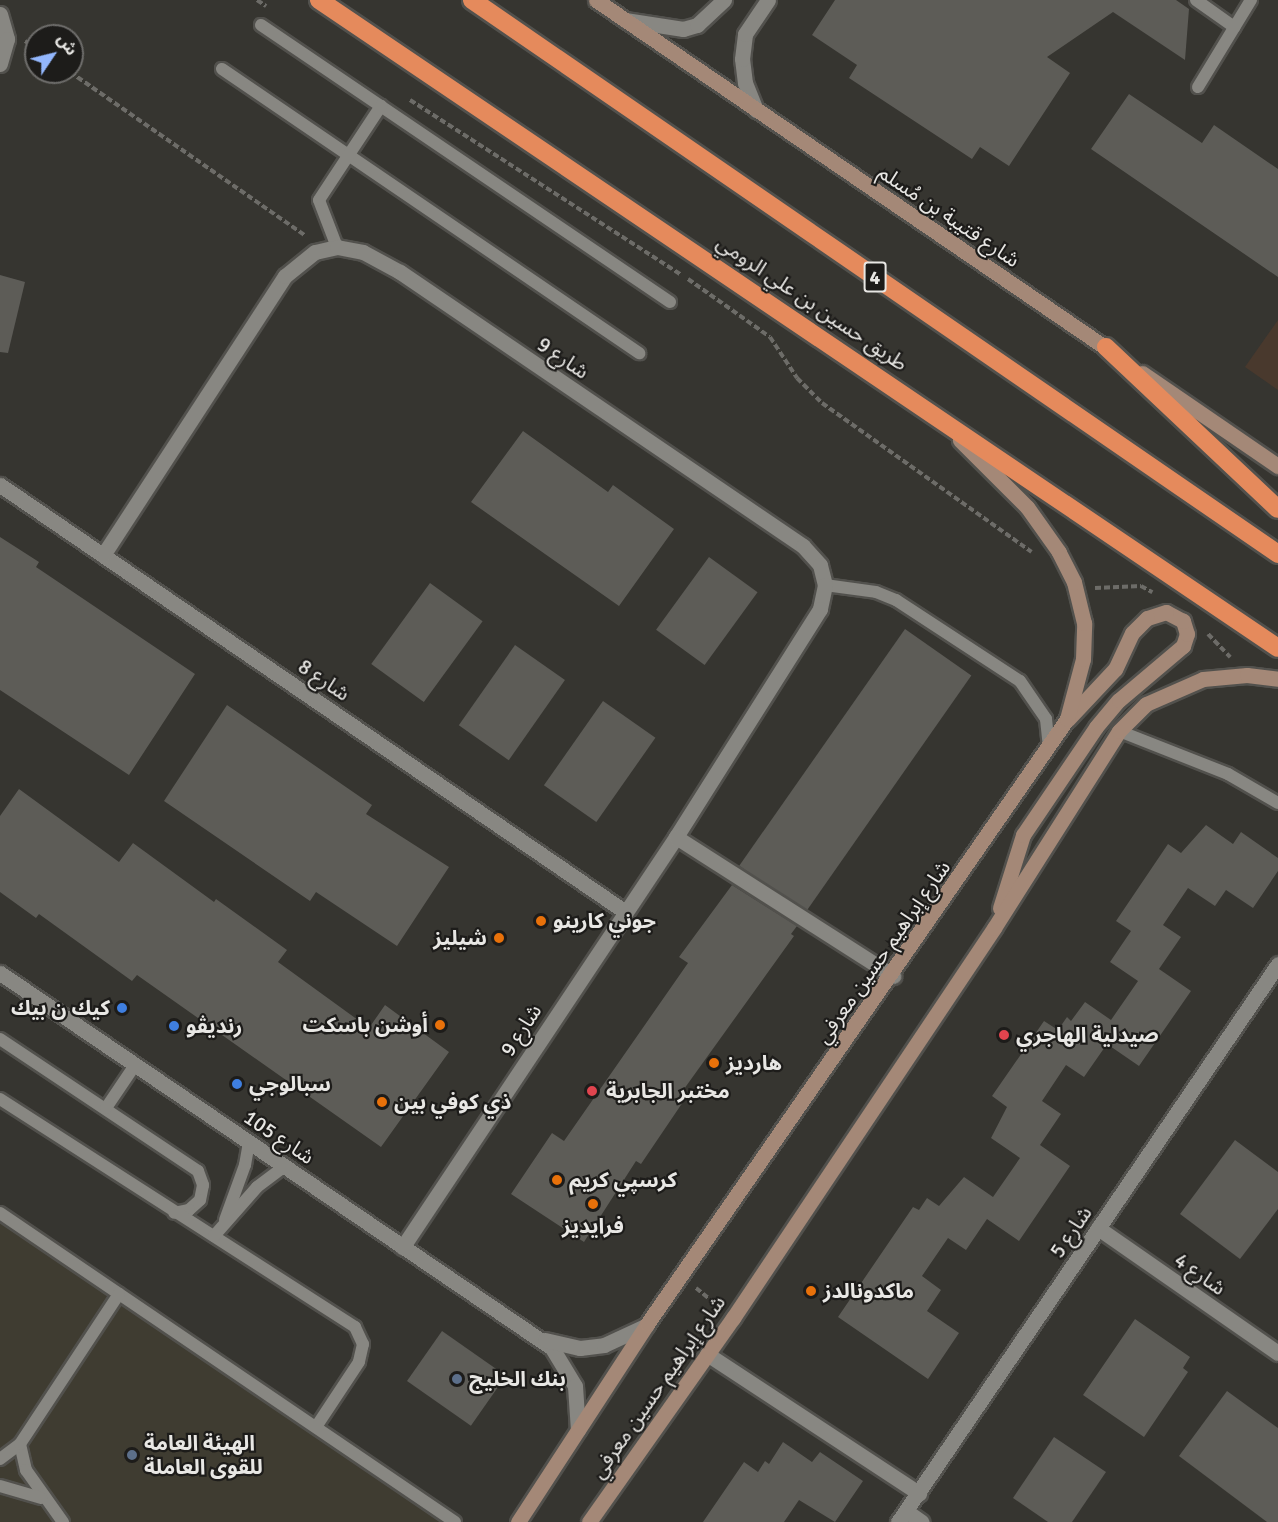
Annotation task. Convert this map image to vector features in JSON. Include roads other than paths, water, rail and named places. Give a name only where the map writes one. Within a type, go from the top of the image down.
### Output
[{"type":"highway","name":"طريق حسين بن علي الرومي","points":[[319,0],[919,402],[1278,648]]},
{"type":"highway","name":"4","points":[[472,0],[1278,554]]},
{"type":"highway","points":[[1106,347],[1278,509]]},
{"type":"street","name":"شارع قتيبة بن مُسلم","points":[[596,0],[1278,466]]},
{"type":"street","points":[[625,20],[683,29],[697,25],[724,0]]},
{"type":"street","points":[[756,110],[745,83],[742,59],[745,34],[768,0]]},
{"type":"street","points":[[0,14],[7,39],[0,64]]},
{"type":"street","points":[[103,555],[285,276],[306,258],[331,248]]},
{"type":"street","name":"شارع 9","points":[[331,248],[363,252],[400,272],[803,546],[820,565],[825,585],[819,609],[676,837],[624,911],[404,1246]]},
{"type":"street","name":"شارع إبراهيم حسين معرفي","points":[[516,1520],[647,1324],[892,976],[1067,719],[1083,659],[1084,624],[1074,582],[1059,552],[1027,507],[919,402]]},
{"type":"street","name":"شارع 8","points":[[0,485],[624,911]]},
{"type":"street","points":[[994,928],[1023,835],[1096,727],[1119,700],[1183,646],[1187,634],[1184,621],[1166,612],[1147,618],[1132,633],[1115,669],[1067,719]]},
{"type":"street","name":"شارع إبراهيم حسين معرفي","points":[[590,1522],[733,1318],[994,928],[1119,731],[1160,696],[1203,679],[1247,675],[1278,679]]},
{"type":"street","points":[[676,837],[892,976]]},
{"type":"street","name":"شارع 5","points":[[902,1517],[1278,964]]},
{"type":"street","name":"شارع 105","points":[[0,973],[534,1335],[566,1366],[579,1408],[578,1430]]},
{"type":"street","name":"شارع 4","points":[[1098,1228],[1278,1353]]},
{"type":"street","name":"شارع 105","points":[[534,1335],[557,1344],[596,1346],[627,1337],[647,1324]]},
{"type":"street","points":[[707,1354],[919,1493]]},
{"type":"street","points":[[902,1517],[922,1522]]},
{"type":"lane","points":[[1196,0],[1234,27]]},
{"type":"lane","points":[[1198,87],[1251,0]]},
{"type":"lane","points":[[261,25],[670,302]]},
{"type":"lane","points":[[222,69],[639,353]]},
{"type":"lane","points":[[331,248],[319,200],[381,106]]},
{"type":"lane","points":[[825,585],[876,592],[896,600],[1020,681],[1046,719],[1049,747]]},
{"type":"lane","points":[[1119,731],[1228,774],[1278,803]]},
{"type":"lane","points":[[0,1039],[198,1171],[204,1185],[200,1200],[189,1210],[174,1212]]},
{"type":"lane","points":[[106,1108],[135,1065]]},
{"type":"lane","points":[[0,1099],[348,1322],[360,1335],[359,1362],[316,1427]]},
{"type":"lane","points":[[225,1220],[245,1165],[249,1142]]},
{"type":"lane","points":[[214,1236],[225,1220],[285,1166]]},
{"type":"lane","points":[[0,1213],[455,1522]]},
{"type":"lane","points":[[0,1459],[20,1444],[119,1294]]},
{"type":"lane","points":[[20,1444],[26,1470],[63,1522]]},
{"type":"lane","points":[[0,1486],[33,1493],[47,1502]]},
{"type":"place","name":"جوني كارينو","points":[[541,921]]},
{"type":"place","name":"شيليز","points":[[499,938]]},
{"type":"place","name":"كيك ن بيك","points":[[122,1008]]},
{"type":"place","name":"أوشن باسكت","points":[[440,1025]]},
{"type":"place","name":"رنديڤو","points":[[174,1026]]},
{"type":"place","name":"صيدلية الهاجري","points":[[1004,1035]]},
{"type":"place","name":"هارديز","points":[[714,1063]]},
{"type":"place","name":"سبالوجي","points":[[237,1084]]},
{"type":"place","name":"مختبر الجابرية","points":[[592,1091]]},
{"type":"place","name":"ذي كوفي بين","points":[[382,1102]]},
{"type":"place","name":"كرسپي كريم","points":[[557,1180]]},
{"type":"place","name":"فرايديز","points":[[593,1204]]},
{"type":"place","name":"ماكدونالدز","points":[[811,1291]]},
{"type":"place","name":"بنك الخليج","points":[[457,1379]]},
{"type":"place","name":"الهيئة العامة للقوى العاملة","points":[[132,1455]]}]
